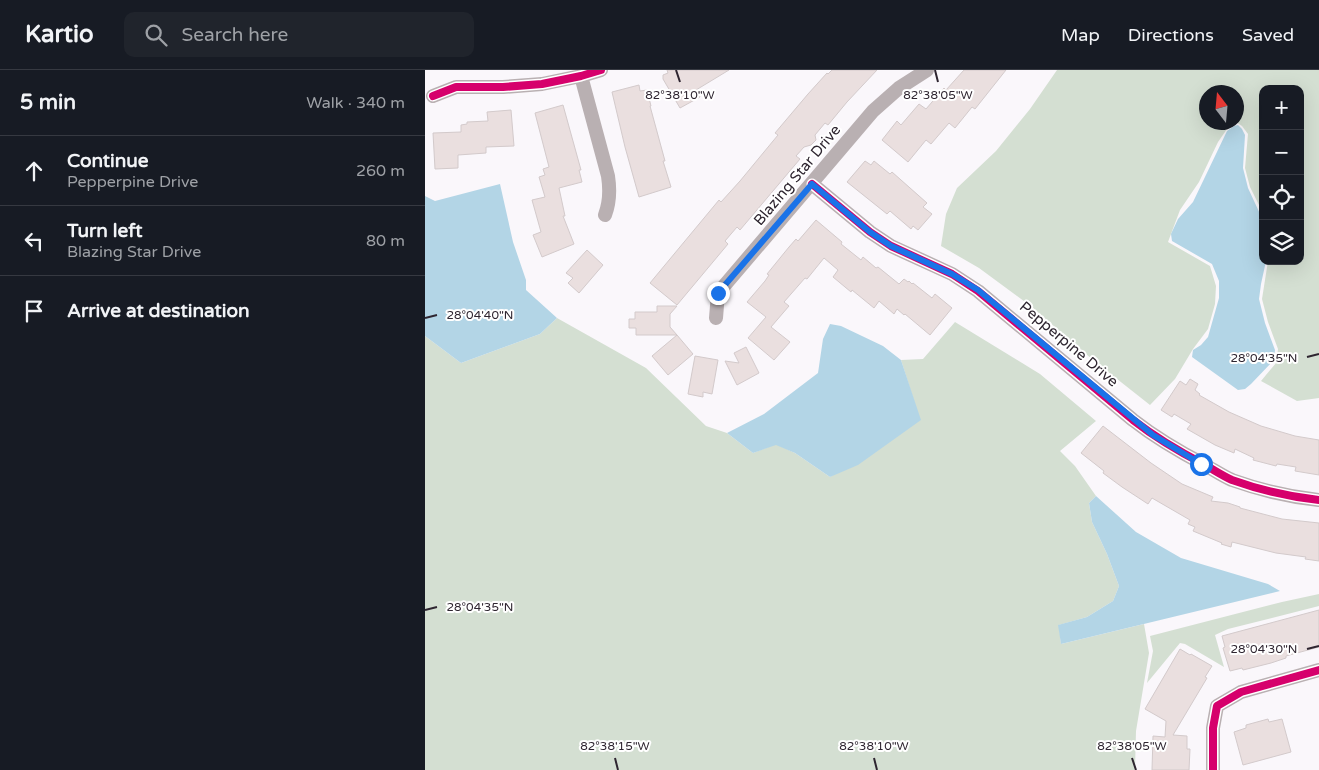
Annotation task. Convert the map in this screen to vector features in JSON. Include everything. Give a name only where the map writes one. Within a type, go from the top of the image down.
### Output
[{"type":"street","points":[[433,96],[456,87],[503,87],[542,84],[601,70]]},
{"type":"street","name":"Blazing Star Drive","points":[[716,318],[718,293],[873,111],[899,88],[927,70]]},
{"type":"street","points":[[581,76],[609,176],[609,198],[605,215]]},
{"type":"street","name":"Pepperpine Drive","points":[[812,184],[870,232],[891,246],[952,274],[978,290],[1147,430],[1174,448],[1231,479],[1265,490],[1299,498],[1319,500]]},
{"type":"street","points":[[1213,770],[1213,728],[1217,706],[1241,692],[1319,670]]},
{"type":"shaded area","points":[[1057,70],[1319,70],[1319,398],[1297,401],[1261,381],[1276,363],[1278,349],[1262,299],[1267,265],[1304,265],[1304,85],[1259,85],[1259,205],[1250,187],[1245,168],[1248,134],[1244,129],[1244,85],[1199,85],[1199,130],[1226,130],[1218,142],[1199,182],[1180,210],[1168,242],[1210,266],[1216,286],[1215,304],[1208,329],[1193,349],[1175,379],[1150,405],[1093,360],[1032,307],[979,268],[941,246],[946,214],[957,188],[996,151],[1030,109]]},
{"type":"shaded area","points":[[557,318],[646,368],[706,426],[727,433],[753,453],[776,444],[795,453],[830,477],[920,420],[901,360],[923,359],[955,322],[1040,374],[1096,421],[1060,451],[1075,466],[1096,496],[1089,503],[1092,522],[1119,586],[1113,601],[1087,617],[1059,625],[1061,644],[1144,624],[1149,653],[1136,731],[1135,770],[425,770],[425,336],[461,363],[540,334]]},
{"type":"shaded area","points":[[1319,594],[1319,606],[1228,629],[1215,635],[1224,667],[1185,644],[1180,643],[1147,683],[1153,651],[1150,636]]},
{"type":"water","points":[[1242,130],[1245,135],[1243,168],[1248,188],[1259,212],[1259,265],[1265,265],[1259,299],[1275,350],[1274,360],[1245,389],[1238,390],[1192,357],[1193,350],[1208,337],[1219,298],[1219,281],[1212,264],[1172,241],[1171,234],[1178,219],[1193,202],[1227,131]]},
{"type":"water","points":[[500,184],[513,242],[526,280],[526,290],[557,318],[540,334],[461,363],[425,336],[425,196],[435,201]]},
{"type":"water","points":[[830,324],[841,326],[883,346],[901,360],[921,420],[858,465],[830,477],[795,453],[776,445],[753,453],[727,433],[764,414],[818,373],[823,339]]},
{"type":"water","points":[[1096,496],[1136,532],[1181,558],[1268,584],[1280,591],[1061,644],[1058,625],[1087,617],[1113,601],[1119,586],[1092,522],[1089,503]]},
{"type":"building","points":[[667,70],[729,70],[696,90],[700,97],[680,108],[663,79],[663,75],[668,73]]},
{"type":"building","points":[[832,70],[877,70],[828,125],[825,123],[815,135],[816,140],[811,145],[804,147],[796,156],[800,159],[740,230],[737,227],[725,241],[728,244],[677,305],[650,283],[719,200],[721,202],[740,181],[778,135],[775,133],[808,94]]},
{"type":"building","points":[[964,70],[1006,70],[975,109],[972,107],[955,128],[949,123],[931,144],[926,140],[908,162],[882,140],[897,121],[901,125],[919,104],[926,109],[944,88],[946,90]]},
{"type":"building","points":[[639,85],[640,91],[647,90],[665,161],[663,161],[671,187],[639,197],[612,92]]},
{"type":"building","points":[[563,105],[581,170],[579,170],[582,182],[559,188],[565,216],[563,216],[574,244],[542,257],[533,235],[541,232],[532,200],[545,197],[539,177],[545,175],[543,169],[549,167],[535,113]]},
{"type":"building","points":[[511,110],[514,146],[486,147],[486,153],[458,155],[458,168],[435,169],[433,133],[461,132],[461,125],[467,124],[467,122],[488,121],[487,112]]},
{"type":"building","points":[[865,161],[871,165],[874,161],[890,174],[892,172],[927,203],[923,207],[932,214],[918,230],[913,226],[911,229],[890,211],[887,214],[847,182]]},
{"type":"building","points":[[816,220],[861,260],[863,257],[899,284],[904,279],[913,283],[932,298],[935,294],[952,308],[930,335],[897,309],[894,314],[879,301],[874,308],[852,290],[851,292],[833,277],[838,270],[824,258],[807,279],[805,278],[784,302],[789,306],[771,327],[790,342],[774,360],[748,338],[766,317],[747,302],[765,281],[769,275],[767,274],[789,247],[796,239],[798,241]]},
{"type":"building","points":[[587,250],[603,265],[579,293],[568,283],[573,278],[566,273]]},
{"type":"building","points":[[657,306],[677,306],[670,314],[670,327],[677,335],[636,335],[636,328],[629,328],[629,319],[635,319],[635,312],[657,312]]},
{"type":"building","points":[[677,335],[693,354],[668,375],[652,356]]},
{"type":"building","points":[[746,347],[759,373],[737,385],[725,361],[739,363],[734,353]]},
{"type":"building","points":[[695,356],[718,360],[712,394],[703,392],[703,397],[688,394]]},
{"type":"building","points":[[1190,379],[1198,384],[1195,390],[1199,395],[1229,412],[1261,426],[1295,436],[1319,440],[1319,475],[1295,471],[1296,467],[1277,464],[1276,466],[1253,460],[1254,458],[1235,449],[1234,453],[1215,445],[1187,429],[1191,424],[1174,414],[1172,417],[1161,410],[1180,381],[1186,385]]},
{"type":"building","points":[[1103,426],[1182,484],[1213,497],[1211,501],[1228,503],[1282,519],[1319,523],[1319,561],[1232,542],[1231,547],[1221,544],[1193,531],[1195,527],[1188,524],[1190,520],[1152,498],[1148,504],[1103,473],[1104,471],[1081,453]]},
{"type":"building","points":[[1319,610],[1319,647],[1286,656],[1286,658],[1271,663],[1243,670],[1242,668],[1230,671],[1223,648],[1225,647],[1222,636]]},
{"type":"building","points":[[1180,649],[1212,666],[1205,677],[1207,678],[1173,735],[1187,736],[1187,749],[1190,749],[1189,770],[1152,770],[1153,736],[1165,737],[1166,721],[1145,709]]},
{"type":"building","points":[[1268,719],[1269,722],[1282,719],[1291,752],[1243,765],[1234,732],[1246,728],[1246,725]]},
{"type":"cycle path","points":[[433,96],[456,87],[503,87],[542,84],[601,70]]},
{"type":"cycle path","points":[[812,184],[870,232],[891,246],[952,274],[978,291],[1150,433],[1232,480],[1275,493],[1319,500]]},
{"type":"cycle path","points":[[1213,770],[1213,728],[1217,706],[1241,692],[1319,670]]},
{"type":"route","points":[[718,293],[812,184],[870,232],[891,246],[952,274],[978,290],[1133,420],[1153,435],[1201,464]]}]
